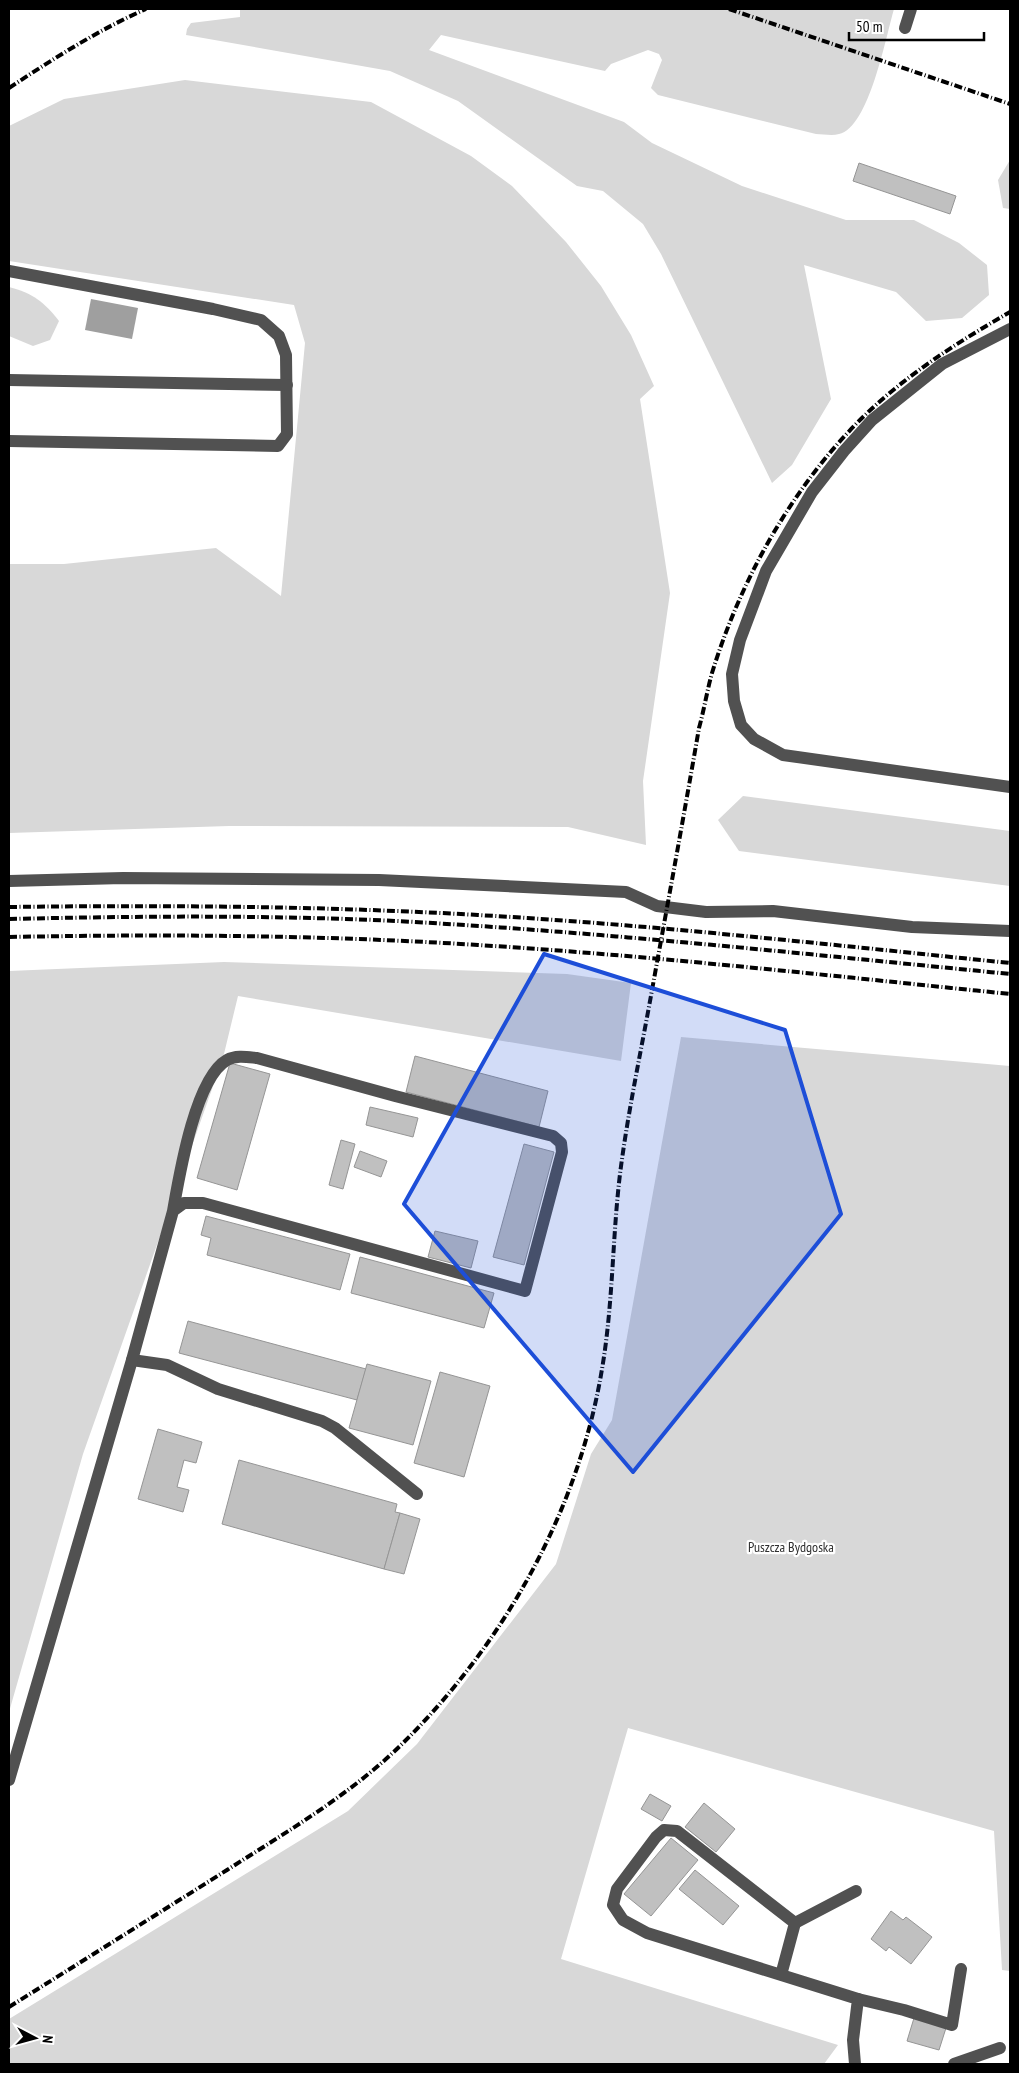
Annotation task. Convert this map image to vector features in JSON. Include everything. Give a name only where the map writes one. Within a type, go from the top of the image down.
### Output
[{"type":"lane","points":[[905,28],[911,9]]},
{"type":"lane","points":[[9,271],[261,320],[279,336],[283,344],[286,355],[287,385],[287,434],[278,446],[9,441]]},
{"type":"lane","points":[[1010,329],[942,364],[872,420],[844,451],[812,492],[766,571],[740,640],[732,674],[734,701],[741,725],[754,739],[783,754],[1010,787]]},
{"type":"lane","points":[[9,380],[287,385]]},
{"type":"lane","points":[[9,881],[123,878],[379,880],[626,892],[658,906],[706,912],[773,911],[912,927],[1010,931]]},
{"type":"lane","points":[[9,1780],[13,1750],[132,1360],[173,1212],[182,1159],[203,1094],[213,1073],[226,1060],[239,1056],[257,1058],[553,1136],[561,1144],[562,1152],[525,1291],[203,1203],[184,1203],[173,1212]]},
{"type":"lane","points":[[132,1360],[167,1365],[218,1389],[322,1421],[335,1428],[417,1494]]},
{"type":"lane","points":[[795,1923],[677,1831],[664,1830],[656,1837],[617,1889],[613,1905],[623,1920],[647,1933],[858,1999],[904,2010],[952,2025],[961,1969]]},
{"type":"lane","points":[[781,1975],[795,1923],[856,1891]]},
{"type":"lane","points":[[855,2064],[853,2040],[858,1999]]},
{"type":"lane","points":[[954,2064],[1000,2048]]},
{"type":"highlighted area","points":[[544,954],[785,1030],[841,1214],[633,1472],[404,1204]]},
{"type":"green space","points":[[240,9],[894,9],[875,79],[859,116],[850,128],[833,135],[816,134],[658,95],[651,88],[662,60],[659,54],[648,50],[611,64],[605,71],[441,35],[429,50],[624,122],[652,143],[742,186],[846,220],[914,220],[959,243],[987,265],[989,295],[962,318],[926,321],[896,292],[804,265],[831,399],[792,465],[772,483],[661,254],[643,224],[603,191],[577,186],[458,101],[390,71],[186,35],[191,23],[240,17]]},
{"type":"green space","points":[[185,80],[371,102],[471,156],[512,186],[566,242],[601,286],[631,335],[654,386],[640,399],[670,593],[643,781],[646,845],[568,827],[229,826],[9,833],[9,564],[64,564],[216,548],[281,596],[305,343],[294,305],[9,261],[9,126],[64,99]]},
{"type":"green space","points":[[1010,160],[1010,209],[1003,208],[998,180]]},
{"type":"green space","points":[[9,287],[25,292],[37,299],[59,321],[50,340],[33,346],[9,336]]},
{"type":"green space","points":[[743,796],[1010,831],[1010,886],[739,851],[718,820]]},
{"type":"green space","points":[[224,962],[567,974],[631,983],[621,1061],[238,996],[223,1058],[83,1454],[9,1712],[9,971]]},
{"type":"green space","name":"Puszcza Bydgoska","points":[[681,1037],[1010,1066],[1010,1971],[1002,1970],[994,1831],[628,1728],[561,1959],[838,2045],[824,2064],[9,2064],[9,2019],[348,1811],[417,1744],[556,1564],[591,1454],[612,1420]]},
{"type":"shaded area","points":[[91,299],[138,308],[132,339],[85,330]]},
{"type":"building","points":[[859,163],[956,196],[950,214],[853,181]]},
{"type":"building","points":[[415,1056],[548,1091],[539,1127],[406,1092]]},
{"type":"building","points":[[230,1063],[270,1074],[237,1190],[197,1178]]},
{"type":"building","points":[[370,1107],[418,1118],[413,1137],[366,1125]]},
{"type":"building","points":[[341,1140],[355,1144],[343,1189],[329,1185]]},
{"type":"building","points":[[524,1144],[554,1152],[524,1265],[493,1257]]},
{"type":"building","points":[[360,1151],[387,1161],[381,1177],[354,1167]]},
{"type":"building","points":[[206,1216],[350,1254],[340,1290],[207,1255],[211,1238],[201,1235]]},
{"type":"building","points":[[435,1231],[478,1241],[471,1268],[428,1257]]},
{"type":"building","points":[[360,1257],[494,1293],[484,1328],[351,1293]]},
{"type":"building","points":[[188,1321],[366,1369],[357,1400],[179,1353]]},
{"type":"building","points":[[367,1364],[431,1381],[413,1445],[349,1428]]},
{"type":"building","points":[[440,1372],[490,1386],[464,1477],[414,1463]]},
{"type":"building","points":[[158,1429],[202,1442],[196,1463],[184,1460],[177,1487],[189,1490],[183,1512],[138,1499]]},
{"type":"building","points":[[239,1460],[397,1504],[395,1512],[400,1513],[384,1569],[222,1524]]},
{"type":"building","points":[[400,1513],[420,1519],[404,1574],[384,1569]]},
{"type":"building","points":[[650,1794],[671,1806],[662,1821],[641,1809]]},
{"type":"building","points":[[704,1803],[735,1829],[716,1852],[685,1827]]},
{"type":"building","points":[[671,1838],[698,1860],[651,1916],[624,1894]]},
{"type":"building","points":[[695,1870],[739,1906],[723,1925],[679,1889]]},
{"type":"building","points":[[891,1911],[903,1920],[906,1917],[932,1937],[911,1964],[889,1947],[886,1951],[871,1939]]},
{"type":"building","points":[[914,2018],[946,2028],[939,2050],[907,2041]]},
{"type":"railway","points":[[9,88],[93,36],[146,9]]},
{"type":"railway","points":[[729,9],[1010,104]]},
{"type":"railway","points":[[9,2007],[227,1870],[342,1795],[384,1761],[441,1703],[505,1617],[532,1570],[556,1522],[576,1472],[591,1421],[606,1343],[616,1211],[629,1116],[699,728],[712,673],[724,638],[738,603],[772,536],[792,504],[837,444],[863,417],[915,373],[952,347],[1010,312]]},
{"type":"railway","points":[[9,907],[243,907],[478,915],[678,930],[1010,963]]},
{"type":"railway","points":[[9,919],[203,917],[397,921],[627,937],[1010,974]]},
{"type":"railway","points":[[9,937],[243,936],[478,945],[811,973],[1010,994]]}]
